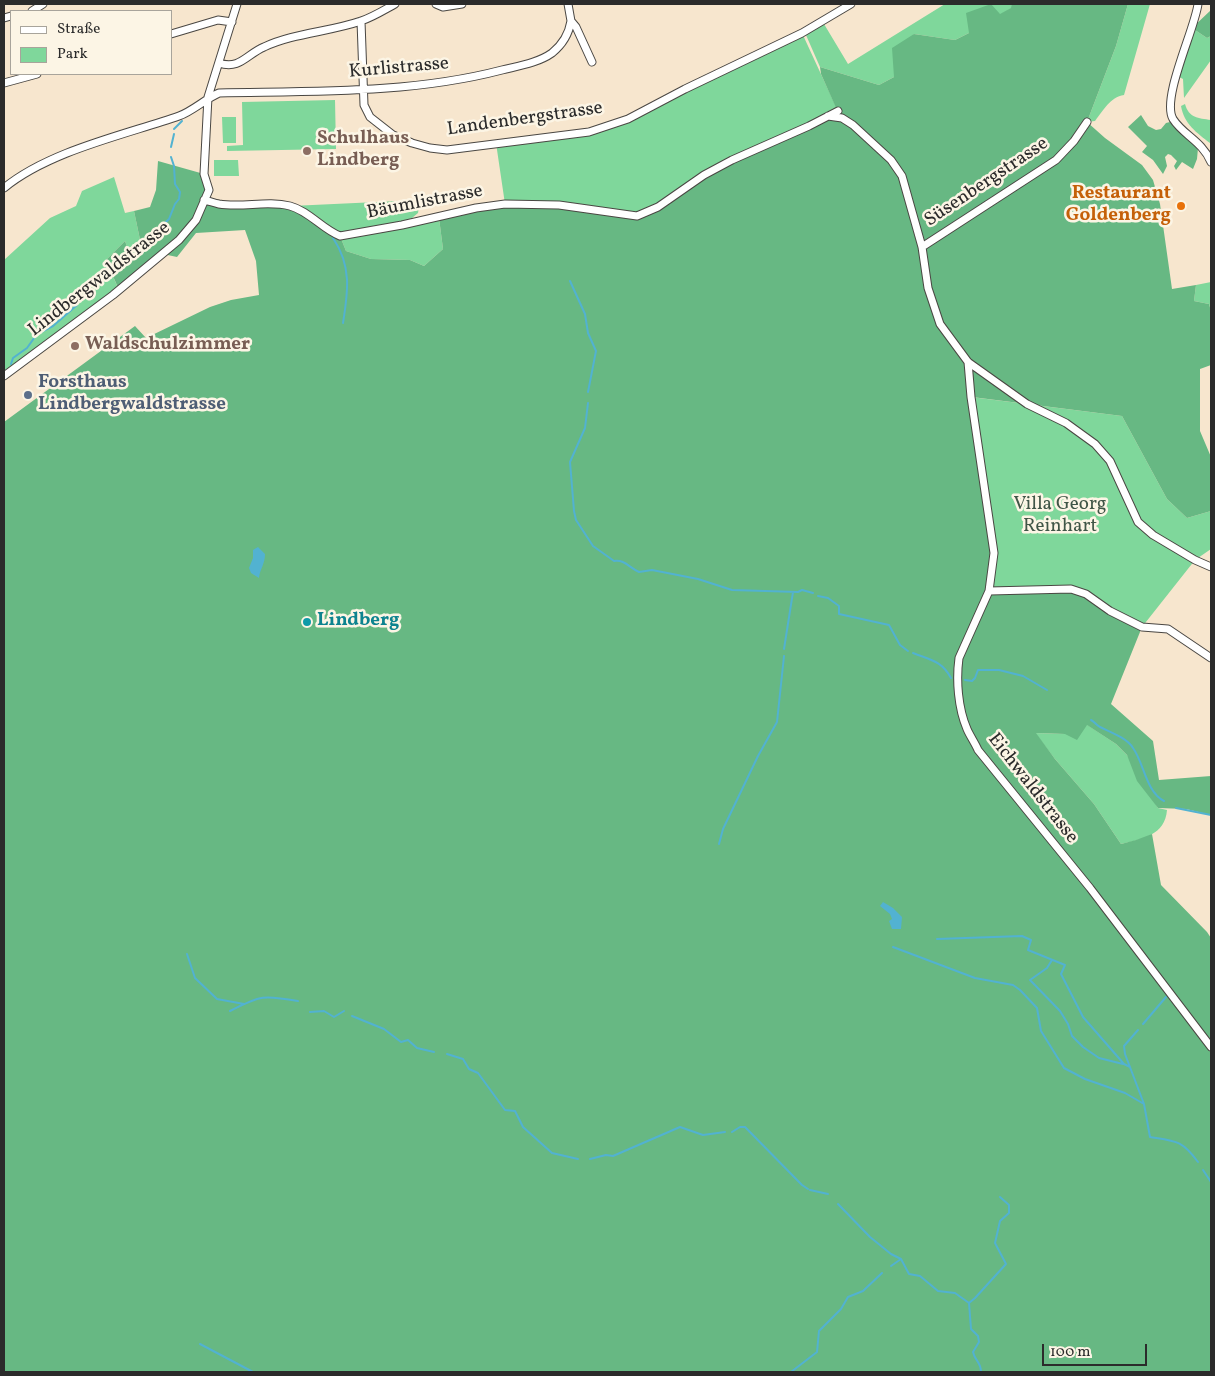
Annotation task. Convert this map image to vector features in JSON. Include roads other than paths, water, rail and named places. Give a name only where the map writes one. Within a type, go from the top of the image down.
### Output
[{"type":"street","points":[[204,200],[209,190],[204,174],[208,97],[238,4]]},
{"type":"street","points":[[219,63],[230,66],[236,64],[262,47],[362,21],[395,4]]},
{"type":"street","points":[[436,4],[443,7],[462,4]]},
{"type":"street","points":[[570,4],[571,21],[576,27],[592,62]]},
{"type":"street","name":"Landenbergstrasse","points":[[362,21],[364,105],[370,117],[393,134],[412,143],[447,150],[589,132],[628,119],[686,88],[802,33],[851,4]]},
{"type":"street","points":[[1198,4],[1177,76],[1171,107],[1172,117],[1202,147],[1211,162]]},
{"type":"street","points":[[172,34],[218,20],[232,22]]},
{"type":"street","name":"Kurlistrasse","points":[[208,97],[218,93],[364,90],[459,80],[543,58],[559,46],[569,29],[571,21]]},
{"type":"street","points":[[4,83],[33,75]]},
{"type":"street","points":[[4,188],[36,167],[80,148],[182,115],[208,97]]},
{"type":"street","name":"Bäumlistrasse","points":[[204,200],[220,204],[275,203],[291,206],[309,215],[332,233],[340,236],[402,225],[476,208],[505,204],[559,205],[637,216],[658,207],[704,175],[732,160],[838,111]]},
{"type":"street","points":[[828,116],[842,118],[853,125],[891,160],[902,176],[922,247],[928,288],[940,324],[968,362],[1027,404],[1066,423],[1095,444],[1110,461],[1138,522],[1153,535],[1195,560],[1211,567]]},
{"type":"street","name":"Süsenbergstrasse","points":[[922,247],[1056,160],[1074,141],[1087,122]]},
{"type":"street","name":"Lindbergwaldstrasse","points":[[4,376],[113,295],[164,254],[196,220],[204,200]]},
{"type":"street","name":"Eichwaldstrasse","points":[[968,362],[971,397],[994,553],[989,591],[959,658],[960,700],[967,729],[978,750],[1090,888],[1211,1047]]},
{"type":"street","points":[[989,591],[1071,589],[1086,594],[1110,611],[1142,627],[1168,629],[1211,658]]},
{"type":"water","points":[[258,547],[265,554],[259,578],[251,573],[249,568],[253,558],[253,550]]},
{"type":"water","points":[[883,902],[902,917],[901,929],[892,929],[889,921],[892,919],[890,914],[880,906]]},
{"type":"waterway","points":[[174,129],[182,121]]},
{"type":"waterway","points":[[171,147],[174,134]]},
{"type":"waterway","points":[[154,239],[169,219],[179,199],[180,192],[175,184],[174,166],[171,157]]},
{"type":"waterway","points":[[333,238],[339,248],[346,269],[347,290],[343,323]]},
{"type":"waterway","points":[[570,281],[585,314],[588,333],[596,351],[588,392]]},
{"type":"waterway","points":[[11,364],[13,358],[27,348],[37,334],[53,326],[77,305]]},
{"type":"waterway","points":[[588,403],[585,428],[570,462],[576,520],[593,546],[614,561],[624,563],[639,572],[652,570],[698,579],[732,590],[798,592],[802,590],[813,593]]},
{"type":"waterway","points":[[784,649],[793,592]]},
{"type":"waterway","points":[[818,596],[828,598],[839,606],[839,614],[889,625],[900,645],[908,651]]},
{"type":"waterway","points":[[913,653],[940,664],[951,678]]},
{"type":"waterway","points":[[719,844],[723,829],[758,756],[777,722],[784,656]]},
{"type":"waterway","points":[[965,680],[972,681],[978,670],[999,670],[1023,676],[1047,690]]},
{"type":"waterway","points":[[1091,720],[1130,744],[1137,754],[1153,791],[1164,801]]},
{"type":"waterway","points":[[1176,808],[1211,815]]},
{"type":"waterway","points":[[937,939],[1022,936],[1031,940],[1028,950],[1065,965],[1061,974],[1083,1017],[1124,1064],[1130,1067]]},
{"type":"waterway","points":[[893,947],[975,978],[1013,985],[1037,1008],[1041,1031],[1064,1068],[1085,1079],[1125,1093],[1144,1104]]},
{"type":"waterway","points":[[187,954],[195,978],[217,999],[244,1004]]},
{"type":"waterway","points":[[1052,960],[1047,968],[1030,980],[1060,1011],[1068,1024],[1072,1036],[1083,1047],[1099,1058],[1123,1064]]},
{"type":"waterway","points":[[230,1011],[256,999],[270,997],[298,1001]]},
{"type":"waterway","points":[[1143,1024],[1166,997]]},
{"type":"waterway","points":[[310,1012],[324,1011],[334,1017],[344,1011]]},
{"type":"waterway","points":[[352,1016],[384,1029],[401,1042],[408,1040],[417,1048],[434,1052]]},
{"type":"waterway","points":[[1138,1030],[1124,1046],[1125,1054],[1144,1104],[1150,1137],[1183,1145],[1198,1162]]},
{"type":"waterway","points":[[447,1054],[463,1059],[469,1069],[478,1073],[505,1110],[515,1111],[523,1127],[552,1153],[578,1159]]},
{"type":"waterway","points":[[590,1159],[606,1155],[613,1156],[680,1127],[703,1135],[725,1132]]},
{"type":"waterway","points":[[732,1132],[740,1127],[745,1127],[808,1189]]},
{"type":"waterway","points":[[1203,1170],[1211,1182]]},
{"type":"waterway","points":[[810,1190],[828,1194]]},
{"type":"waterway","points":[[969,1303],[1006,1264],[995,1243],[1000,1221],[1009,1213],[1009,1205],[1000,1197]]},
{"type":"waterway","points":[[838,1204],[870,1237],[891,1254],[901,1259],[909,1274],[920,1276],[938,1291],[955,1293],[969,1303],[971,1329],[978,1336],[979,1342],[973,1352],[981,1372]]},
{"type":"waterway","points":[[891,1266],[901,1259]]},
{"type":"waterway","points":[[791,1372],[817,1352],[819,1331],[841,1309],[848,1297],[863,1291],[882,1273]]},
{"type":"waterway","points":[[200,1344],[253,1372]]},
{"type":"place","name":"Schulhaus Lindberg","points":[[307,151]]},
{"type":"place","name":"Restaurant Goldenberg","points":[[1181,206]]},
{"type":"place","name":"Waldschulzimmer","points":[[75,346]]},
{"type":"place","name":"Forsthaus Lindbergwaldstrasse","points":[[28,395]]},
{"type":"place","name":"Lindberg","points":[[307,622]]},
{"type":"park label","name":"Villa Georg Reinhart","points":[[1060,517]]}]
